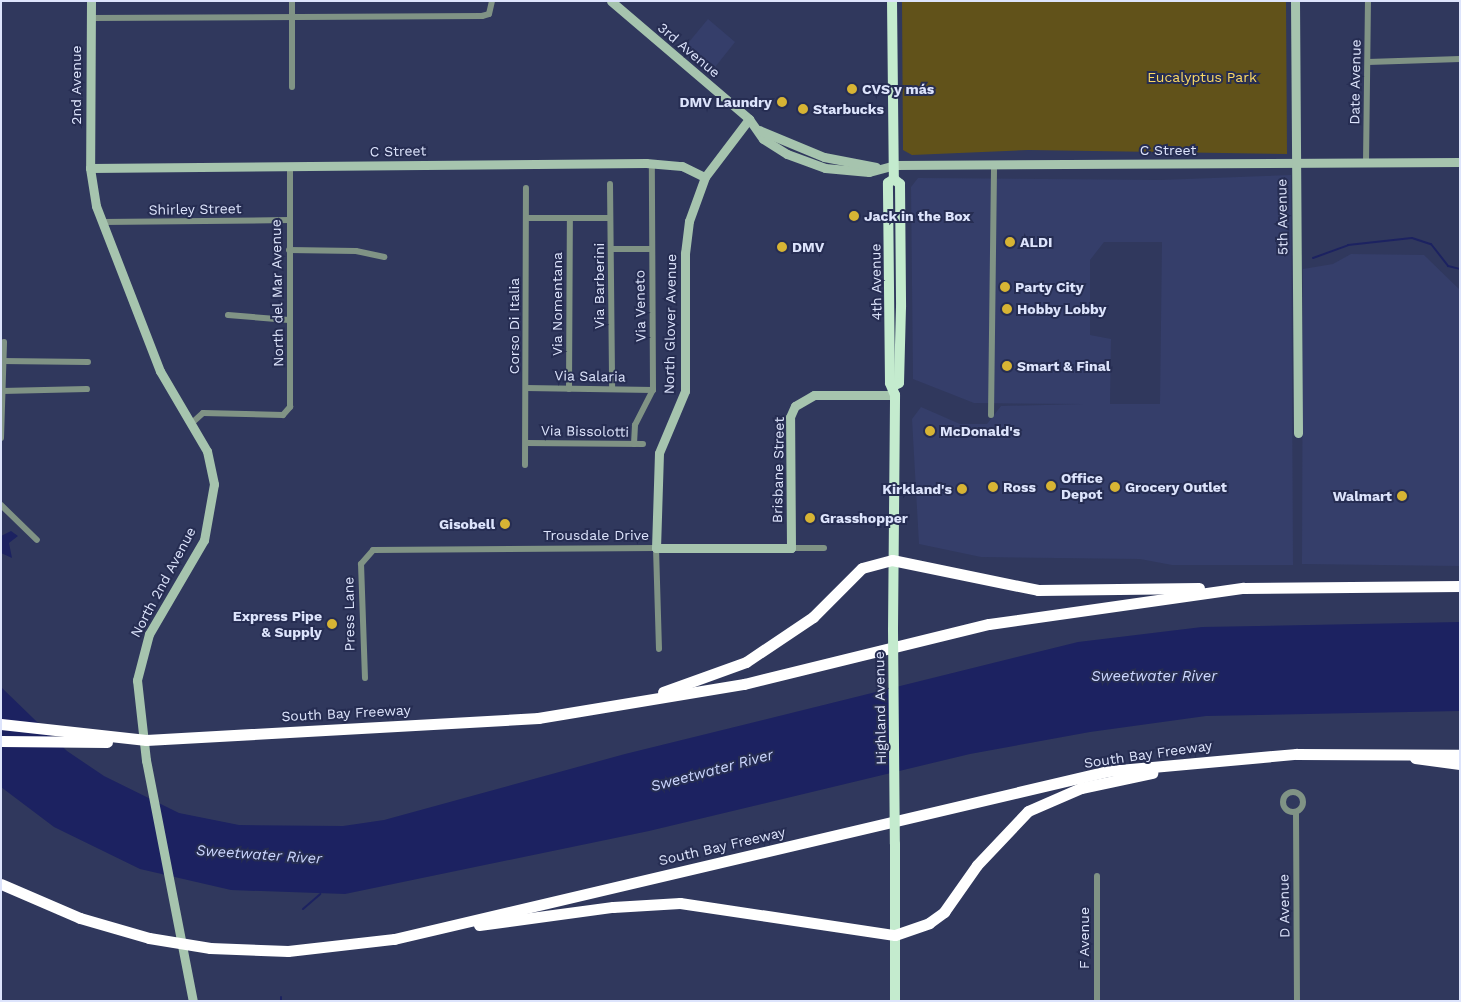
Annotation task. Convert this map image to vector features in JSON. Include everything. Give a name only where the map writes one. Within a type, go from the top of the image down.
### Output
[{"type":"highway","points":[[628,703],[746,662],[813,617],[862,568],[892,560],[1038,590],[1243,588]]},
{"type":"highway","name":"South Bay Freeway","points":[[1,741],[146,740],[538,718],[744,684],[989,624],[1243,588],[1460,586]]},
{"type":"highway","points":[[1,724],[146,740]]},
{"type":"highway","points":[[1394,753],[1460,764]]},
{"type":"highway","name":"South Bay Freeway","points":[[1,884],[80,918],[149,938],[210,948],[288,952],[346,948],[457,924],[1108,772],[1257,756],[1394,753],[1460,755]]},
{"type":"highway","points":[[457,924],[680,903],[895,935],[929,923],[944,912],[1008,829],[1052,797],[1122,778],[1257,756]]},
{"type":"main road","name":"4th Avenue","points":[[892,1],[895,165],[894,179],[888,183],[890,382],[895,390],[893,415]]},
{"type":"main road","name":"Highland Avenue","points":[[893,415],[895,1001]]},
{"type":"street","name":"2nd Avenue","points":[[90,1],[90,168]]},
{"type":"street","points":[[292,1],[292,87]]},
{"type":"street","points":[[90,18],[482,16],[489,14],[492,1]]},
{"type":"street","name":"3rd Avenue","points":[[611,1],[749,119]]},
{"type":"street","name":"5th Avenue","points":[[1295,1],[1298,432]]},
{"type":"street","name":"Date Avenue","points":[[1366,162],[1368,1]]},
{"type":"street","points":[[1368,62],[1460,59]]},
{"type":"street","name":"C Street","points":[[749,119],[772,144],[810,164],[852,171],[869,172],[876,167],[895,165],[1460,162]]},
{"type":"street","name":"North Glover Avenue","points":[[659,649],[656,548],[659,453],[685,391],[685,252],[689,221],[705,177],[749,119]]},
{"type":"street","name":"C Street","points":[[90,168],[652,164],[682,166],[705,177]]},
{"type":"street","name":"Via Veneto","points":[[634,444],[635,425],[653,390],[652,164]]},
{"type":"street","points":[[991,415],[994,164]]},
{"type":"street","name":"North del Mar Avenue","points":[[193,422],[203,413],[283,415],[290,407],[290,167]]},
{"type":"street","name":"North 2nd Avenue","points":[[90,168],[102,222],[149,334],[156,360],[170,391],[193,422],[213,470],[215,497],[204,540],[139,658],[137,694],[146,760],[193,1001]]},
{"type":"street","name":"Via Barberini","points":[[610,184],[612,389]]},
{"type":"street","name":"Corso Di Italia","points":[[525,465],[526,188]]},
{"type":"street","points":[[526,218],[610,218]]},
{"type":"street","name":"Via Nomentana","points":[[569,388],[570,219]]},
{"type":"street","name":"Shirley Street","points":[[102,222],[289,220]]},
{"type":"street","points":[[611,249],[652,249]]},
{"type":"street","points":[[289,250],[356,251],[384,257]]},
{"type":"street","points":[[228,315],[289,320]]},
{"type":"street","points":[[1,438],[4,342]]},
{"type":"street","points":[[2,360],[88,362]]},
{"type":"street","name":"Via Salaria","points":[[526,388],[653,390]]},
{"type":"street","points":[[2,391],[87,389]]},
{"type":"street","name":"Brisbane Street","points":[[791,548],[790,417],[795,406],[814,396],[895,390]]},
{"type":"street","name":"Via Bissolotti","points":[[526,443],[643,444]]},
{"type":"street","points":[[1,505],[38,540]]},
{"type":"street","name":"Trousdale Drive","points":[[368,552],[824,548]]},
{"type":"street","name":"Press Lane","points":[[365,678],[361,564],[368,552]]},
{"type":"street","name":"D Avenue","points":[[1296,812],[1297,1001]]},
{"type":"street","name":"F Avenue","points":[[1096,1001],[1097,876]]},
{"type":"shaded area","points":[[708,19],[735,42],[712,71],[684,48]]},
{"type":"shaded area","points":[[1291,175],[1293,565],[1172,565],[1140,559],[981,557],[919,544],[912,419],[921,407],[960,424],[987,424],[1001,406],[1084,404],[974,403],[913,379],[911,187],[918,178],[1160,180]],"holes":[[[1104,242],[1162,242],[1160,404],[1110,404],[1111,339],[1090,335],[1090,260]]]},
{"type":"shaded area","points":[[1351,254],[1424,255],[1460,290],[1460,566],[1302,564],[1303,269],[1333,264]]},
{"type":"green space","name":"Eucalyptus Park","points":[[902,1],[1286,1],[1287,154],[1028,150],[912,155],[903,150]]},
{"type":"water","points":[[11,531],[18,536],[9,543],[12,558],[1,553],[1,536]]},
{"type":"water","name":"Sweetwater River","points":[[1460,622],[1460,711],[1206,716],[1090,732],[970,754],[649,831],[345,894],[231,890],[140,869],[54,827],[1,787],[1,687],[67,751],[104,776],[179,813],[239,825],[343,826],[384,820],[625,754],[1078,642],[1202,627]]},
{"type":"waterway","points":[[1313,258],[1348,245],[1412,238],[1431,244],[1448,266],[1460,269]]},
{"type":"waterway","points":[[303,909],[320,894]]},
{"type":"place","name":"CVS y más","points":[[852,89]]},
{"type":"place","name":"DMV Laundry","points":[[782,102]]},
{"type":"place","name":"Starbucks","points":[[803,109]]},
{"type":"place","name":"Jack in the Box","points":[[854,216]]},
{"type":"place","name":"ALDI","points":[[1010,242]]},
{"type":"place","name":"DMV","points":[[782,247]]},
{"type":"place","name":"Party City","points":[[1005,287]]},
{"type":"place","name":"Hobby Lobby","points":[[1007,309]]},
{"type":"place","name":"Smart & Final","points":[[1007,366]]},
{"type":"place","name":"McDonald's","points":[[930,431]]},
{"type":"place","name":"Office Depot","points":[[1051,486]]},
{"type":"place","name":"Ross","points":[[993,487]]},
{"type":"place","name":"Grocery Outlet","points":[[1115,487]]},
{"type":"place","name":"Kirkland's","points":[[962,489]]},
{"type":"place","name":"Walmart","points":[[1402,496]]},
{"type":"place","name":"Grasshopper","points":[[810,518]]},
{"type":"place","name":"Gisobell","points":[[505,524]]},
{"type":"place","name":"Express Pipe & Supply","points":[[332,624]]}]
